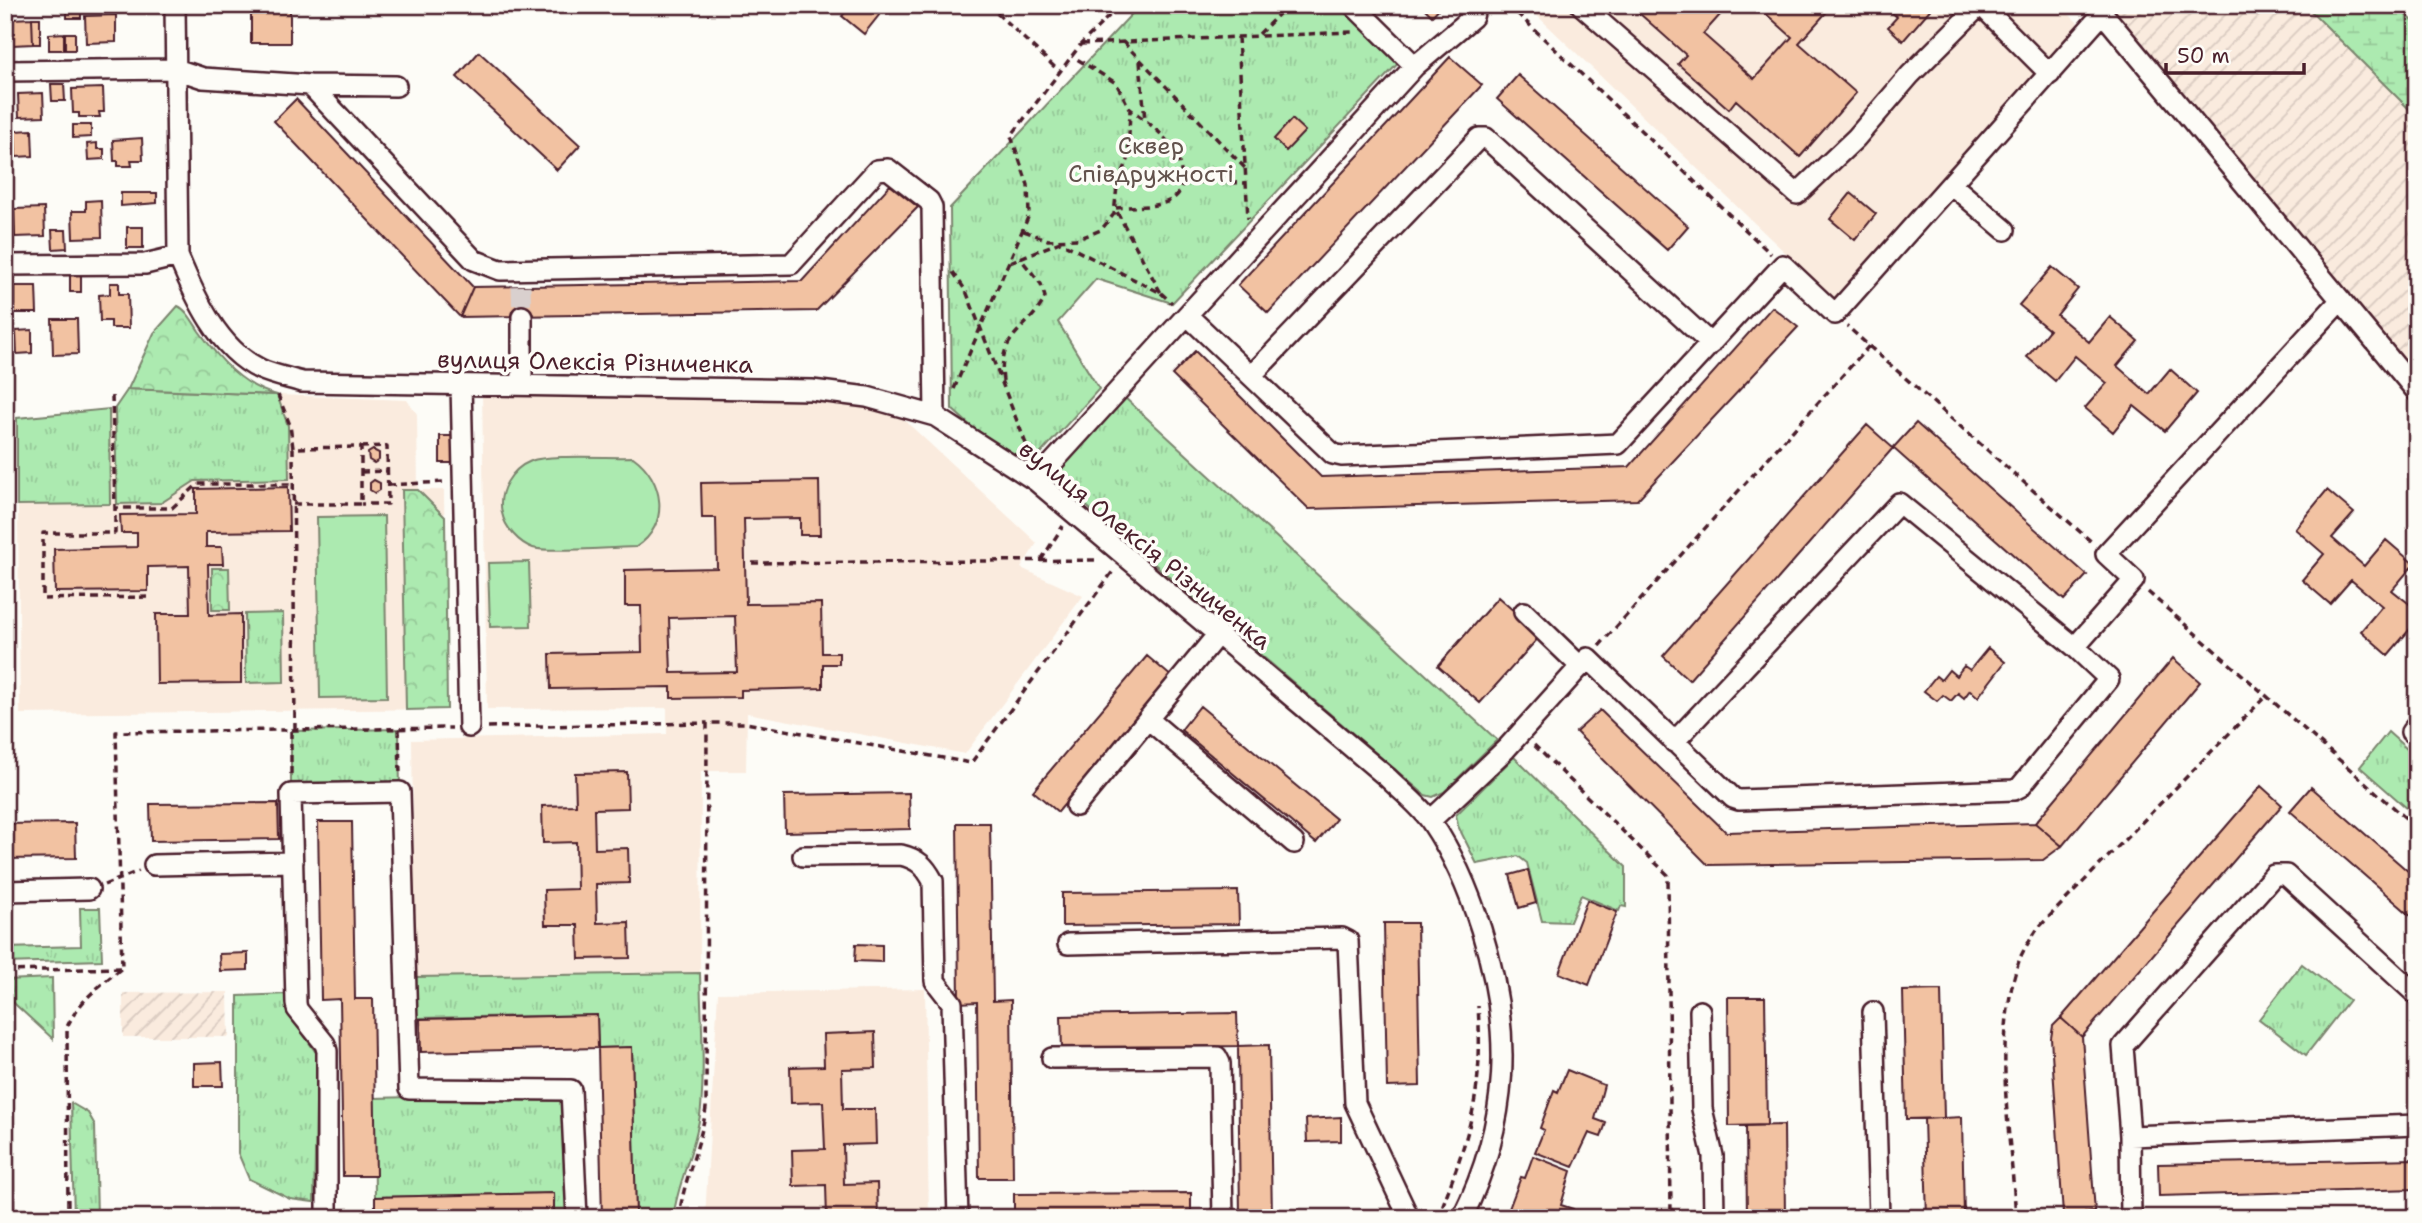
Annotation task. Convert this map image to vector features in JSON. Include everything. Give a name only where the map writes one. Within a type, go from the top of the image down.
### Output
[{"type":"street","points":[[5,265],[145,264],[178,256],[175,5]]},
{"type":"street","points":[[1353,5],[1415,66]]},
{"type":"street","points":[[1581,5],[1797,194],[1856,138],[1910,75],[1981,5],[2050,74]]},
{"type":"street","points":[[1039,477],[1415,66],[1473,17],[1477,7]]},
{"type":"street","points":[[1186,315],[1252,375],[1325,449],[1342,456],[1610,446],[1624,439],[1783,265],[1835,314],[2050,74],[2100,9],[2417,392]]},
{"type":"street","points":[[5,71],[176,69],[203,78],[310,85],[396,86]]},
{"type":"street","points":[[310,85],[474,260],[521,278],[791,264],[882,167],[932,204],[935,416]]},
{"type":"street","points":[[1252,375],[1479,138],[1486,138],[1711,344]]},
{"type":"street","points":[[1952,185],[2005,230]]},
{"type":"street","name":"вулиця Олексія Різниченка","points":[[178,256],[193,294],[216,329],[237,352],[259,369],[302,382],[812,390],[867,397],[935,416],[1039,477],[1218,635],[1388,778],[1431,821],[1464,877],[1488,952],[1502,1014],[1504,1066],[1497,1120],[1485,1164],[1462,1218]]},
{"type":"street","points":[[2075,647],[2134,580],[2106,554],[2341,300]]},
{"type":"street","points":[[522,316],[522,384]]},
{"type":"street","points":[[461,384],[469,727]]},
{"type":"street","points":[[1524,612],[1739,800],[2014,790],[2020,787],[2107,685],[2109,679],[2075,647],[1899,503],[1674,742]]},
{"type":"street","points":[[1076,806],[1218,635]]},
{"type":"street","points":[[1431,821],[1521,732],[1585,663]]},
{"type":"street","points":[[1148,719],[1294,843]]},
{"type":"street","points":[[327,1218],[327,1051],[325,1044],[296,1003],[292,794],[400,792],[409,1089],[571,1090],[578,1218]]},
{"type":"street","points":[[803,856],[901,855],[914,858],[925,867],[933,881],[935,981],[952,1003],[958,1218]]},
{"type":"street","points":[[154,865],[293,862]]},
{"type":"street","points":[[2131,1218],[2130,1136],[2123,1046],[2274,876],[2280,873],[2286,875],[2417,995]]},
{"type":"street","points":[[5,891],[89,889]]},
{"type":"street","points":[[1068,944],[1342,938],[1348,941],[1351,947],[1355,1103],[1409,1218]]},
{"type":"street","points":[[1700,1011],[1702,1108],[1713,1156],[1714,1218]]},
{"type":"street","points":[[1873,1012],[1879,1218]]},
{"type":"street","points":[[1052,1058],[1217,1057],[1223,1218]]},
{"type":"street","points":[[2130,1136],[2417,1125]]},
{"type":"path","points":[[988,5],[1060,72]]},
{"type":"path","points":[[953,391],[1029,215],[1028,185],[1011,136],[1081,44],[1120,5]]},
{"type":"path","points":[[1257,36],[1288,5]]},
{"type":"path","points":[[1477,7],[1518,14],[1783,265]]},
{"type":"path","points":[[1081,44],[1379,30]]},
{"type":"path","points":[[1238,37],[1250,246]]},
{"type":"path","points":[[1123,42],[1246,169]]},
{"type":"path","points":[[1072,56],[1116,83],[1130,109],[1171,142],[1177,152],[1183,182],[1180,192],[1170,201],[1115,208]]},
{"type":"path","points":[[1140,59],[1145,120]]},
{"type":"path","points":[[1010,262],[1060,242],[1094,235],[1108,224],[1115,208],[1117,186],[1128,160],[1130,109]]},
{"type":"path","points":[[1183,182],[1247,183]]},
{"type":"path","points":[[1024,231],[1060,242],[1161,293],[1115,208]]},
{"type":"path","points":[[933,245],[966,291],[1039,477]]},
{"type":"path","points":[[1003,386],[1006,349],[1014,333],[1039,308],[1045,297],[1041,284],[1020,258]]},
{"type":"path","points":[[1835,314],[2106,554]]},
{"type":"path","points":[[1585,663],[1869,346]]},
{"type":"path","points":[[270,388],[279,393],[290,425],[293,447],[292,794]]},
{"type":"path","points":[[112,396],[115,533],[43,533],[43,599],[147,597]]},
{"type":"path","points":[[293,447],[387,446],[388,485],[388,504],[293,504]]},
{"type":"path","points":[[361,447],[361,504]]},
{"type":"path","points":[[361,472],[387,471]]},
{"type":"path","points":[[388,485],[427,483]]},
{"type":"path","points":[[115,508],[172,508],[198,484],[293,484]]},
{"type":"path","points":[[1041,560],[1065,524],[1055,516]]},
{"type":"path","points":[[1096,551],[1116,568]]},
{"type":"path","points":[[752,563],[1106,560]]},
{"type":"path","points":[[2134,580],[2417,828]]},
{"type":"path","points":[[2016,1218],[2004,1038],[2010,990],[2020,957],[2038,928],[2266,696]]},
{"type":"path","points":[[122,968],[116,732],[707,723]]},
{"type":"path","points":[[399,729],[400,792]]},
{"type":"path","points":[[1521,732],[1668,875],[1671,1218]]},
{"type":"path","points":[[89,889],[154,865]]},
{"type":"path","points":[[5,971],[122,968]]},
{"type":"path","points":[[68,1218],[67,1027],[73,1014],[93,991],[122,968]]},
{"type":"path","points":[[1438,1218],[1473,1119],[1481,1055],[1478,1001]]},
{"type":"shaded area","points":[[1526,5],[2060,5],[2079,24],[1837,302]]},
{"type":"shaded area","points":[[2096,5],[2305,5],[2417,117],[2417,392]]},
{"type":"shaded area","points":[[128,389],[407,400],[417,414],[418,490],[444,490],[447,709],[20,714],[17,418],[115,408]]},
{"type":"shaded area","points":[[482,391],[815,400],[850,403],[900,416],[1037,543],[1021,568],[1083,596],[965,754],[747,713],[746,771],[701,771],[700,973],[415,977],[412,740],[667,734],[667,708],[487,709]]},
{"type":"shaded area","points":[[925,989],[929,1218],[705,1218],[718,993]]},
{"type":"shaded area","points":[[228,992],[229,1037],[123,1037],[123,993]]},
{"type":"green space","name":"Сквер Співдружності","points":[[1140,5],[1353,5],[1405,56],[1172,303],[1096,279],[1058,322],[1099,389],[1023,473],[952,409],[950,208]]},
{"type":"green space","points":[[2305,5],[2394,5],[2417,24],[2417,117]]},
{"type":"green space","points":[[178,306],[187,313],[214,351],[232,370],[253,385],[277,395],[128,389],[154,333]]},
{"type":"green space","points":[[128,389],[277,395],[288,426],[289,479],[195,481],[161,503],[117,504],[115,408]]},
{"type":"green space","points":[[1124,397],[1497,740],[1444,792],[1433,797],[1425,795],[1063,486],[1058,478],[1059,469]]},
{"type":"green space","points":[[109,409],[110,504],[17,505],[17,418]]},
{"type":"green space","points":[[633,457],[651,477],[659,502],[655,527],[636,547],[566,550],[533,548],[523,543],[506,524],[501,505],[504,489],[512,475],[531,461],[551,458]]},
{"type":"green space","points":[[402,490],[418,490],[445,517],[447,709],[406,710]]},
{"type":"green space","points":[[384,516],[387,697],[320,698],[317,517]]},
{"type":"green space","points":[[529,562],[531,626],[490,627],[488,563]]},
{"type":"green space","points":[[212,568],[229,568],[230,610],[212,610]]},
{"type":"green space","points":[[283,613],[284,682],[246,683],[245,614]]},
{"type":"green space","points":[[399,729],[400,792],[291,794],[291,731]]},
{"type":"green space","points":[[2388,732],[2417,758],[2417,817],[2360,767]]},
{"type":"green space","points":[[1514,757],[1626,867],[1626,907],[1621,906],[1619,911],[1581,895],[1570,922],[1542,921],[1527,863],[1518,856],[1477,864],[1458,826],[1456,815]]},
{"type":"green space","points":[[80,908],[100,908],[102,960],[5,963],[5,948],[81,946]]},
{"type":"green space","points":[[2302,964],[2349,1000],[2306,1055],[2259,1019]]},
{"type":"green space","points":[[700,973],[703,1058],[701,1108],[673,1218],[636,1218],[632,1047],[598,1048],[597,1015],[416,1018],[415,977]]},
{"type":"green space","points":[[52,978],[53,1039],[5,995],[5,980]]},
{"type":"green space","points":[[287,994],[290,1015],[317,1054],[314,1202],[290,1199],[249,1179],[238,1153],[238,996]]},
{"type":"green space","points":[[568,1093],[573,1218],[554,1218],[553,1193],[375,1197],[374,1098]]},
{"type":"green space","points":[[71,1103],[88,1113],[95,1125],[97,1218],[74,1218]]},
{"type":"building","points":[[67,5],[81,5],[81,18],[67,18]]},
{"type":"building","points":[[251,5],[290,5],[290,43],[251,43]]},
{"type":"building","points":[[851,5],[887,5],[864,34],[842,16]]},
{"type":"building","points":[[1421,5],[1442,5],[1432,16]]},
{"type":"building","points":[[1630,5],[1679,5],[1685,10],[1689,5],[1729,5],[1703,34],[1754,79],[1792,37],[1756,5],[1833,5],[1799,43],[1856,93],[1800,157],[1736,100],[1729,109],[1678,64],[1686,55]]},
{"type":"building","points":[[1883,5],[1934,5],[1903,41],[1888,27],[1897,17]]},
{"type":"building","points":[[116,15],[116,42],[86,43],[85,16]]},
{"type":"building","points":[[32,18],[33,44],[12,45],[12,19]]},
{"type":"building","points":[[32,18],[40,18],[40,44],[33,44]]},
{"type":"building","points":[[64,33],[64,50],[49,50],[49,34]]},
{"type":"building","points":[[65,33],[75,33],[75,50],[65,50]]},
{"type":"building","points":[[479,52],[580,145],[557,170],[457,77]]},
{"type":"building","points":[[1450,57],[1482,85],[1268,313],[1238,285]]},
{"type":"building","points":[[1518,75],[1688,226],[1667,250],[1497,99]]},
{"type":"building","points":[[51,84],[64,84],[65,101],[52,101]]},
{"type":"building","points":[[103,88],[104,112],[99,112],[100,117],[79,117],[79,113],[73,113],[72,89]]},
{"type":"building","points":[[43,93],[44,116],[19,117],[18,94]]},
{"type":"building","points":[[296,99],[473,287],[460,317],[274,121]]},
{"type":"building","points":[[1292,119],[1305,131],[1286,151],[1274,139]]},
{"type":"building","points":[[73,125],[91,125],[91,137],[73,138]]},
{"type":"building","points":[[32,130],[33,156],[16,157],[15,131]]},
{"type":"building","points":[[142,138],[143,160],[131,160],[132,166],[118,166],[118,161],[114,161],[113,140]]},
{"type":"building","points":[[97,143],[97,149],[104,149],[104,159],[88,160],[87,144]]},
{"type":"building","points":[[890,185],[918,207],[816,311],[460,317],[473,287],[802,281]]},
{"type":"building","points":[[121,193],[157,193],[157,203],[121,206]]},
{"type":"building","points":[[1851,193],[1876,214],[1855,240],[1830,219]]},
{"type":"building","points":[[101,200],[102,237],[73,238],[72,211],[86,211],[86,201]]},
{"type":"building","points":[[44,208],[45,236],[15,237],[14,209]]},
{"type":"building","points":[[127,227],[143,227],[143,248],[127,248]]},
{"type":"building","points":[[52,230],[66,230],[67,248],[53,249]]},
{"type":"building","points":[[2052,267],[2078,289],[2057,315],[2089,342],[2110,317],[2138,341],[2117,366],[2149,394],[2170,369],[2197,393],[2165,431],[2134,406],[2113,432],[2085,408],[2107,383],[2075,356],[2055,381],[2027,357],[2049,330],[2019,305]]},
{"type":"building","points":[[70,275],[81,275],[81,292],[70,292]]},
{"type":"building","points":[[110,283],[119,283],[119,294],[128,294],[129,328],[111,328],[111,321],[100,321],[99,295],[110,294]]},
{"type":"building","points":[[14,286],[36,286],[37,313],[14,313]]},
{"type":"building","points":[[1772,307],[1798,327],[1637,500],[1309,509],[1172,375],[1195,351],[1321,477],[1629,467]]},
{"type":"building","points":[[52,319],[77,319],[78,354],[53,355]]},
{"type":"building","points":[[32,330],[32,353],[17,354],[16,331]]},
{"type":"building","points":[[1916,423],[2087,575],[2064,600],[1893,448]]},
{"type":"building","points":[[1867,425],[1893,448],[1689,680],[1663,656]]},
{"type":"building","points":[[440,436],[454,436],[454,463],[440,463]]},
{"type":"building","points":[[373,450],[379,453],[379,460],[374,463],[369,460],[368,453]]},
{"type":"building","points":[[374,480],[380,483],[380,490],[375,493],[370,490],[370,483]]},
{"type":"building","points":[[819,481],[820,535],[800,535],[800,518],[744,519],[746,604],[821,603],[822,653],[839,653],[839,664],[823,664],[823,688],[741,690],[741,697],[671,698],[671,687],[551,689],[550,654],[642,652],[641,606],[625,606],[625,570],[717,568],[716,518],[702,518],[701,483]],"holes":[[[735,616],[737,672],[671,673],[669,618]]]},
{"type":"building","points":[[288,487],[289,531],[206,532],[206,547],[222,547],[223,564],[208,564],[209,615],[241,614],[241,683],[157,684],[156,614],[190,614],[189,566],[148,567],[148,591],[55,592],[54,549],[137,547],[137,533],[121,533],[120,515],[196,514],[196,489]]},
{"type":"building","points":[[2327,490],[2354,513],[2332,538],[2364,566],[2386,540],[2414,564],[2392,590],[2417,610],[2417,635],[2410,629],[2388,655],[2361,631],[2382,606],[2351,580],[2330,604],[2302,580],[2324,554],[2295,529]]},
{"type":"building","points":[[1498,597],[1541,635],[1480,703],[1438,666]]},
{"type":"building","points":[[1988,648],[2005,662],[1978,697],[1970,690],[1964,698],[1958,693],[1951,701],[1943,695],[1937,701],[1924,691],[1936,676],[1941,680],[1949,670],[1956,676],[1964,666],[1970,670]]},
{"type":"building","points":[[1147,656],[1172,677],[1058,812],[1033,791]]},
{"type":"building","points":[[2173,658],[2200,682],[2062,846],[2035,823]]},
{"type":"building","points":[[1200,706],[1336,819],[1316,843],[1181,730]]},
{"type":"building","points":[[1600,710],[1726,832],[2035,823],[2062,846],[2043,860],[1708,865],[1576,732]]},
{"type":"building","points":[[627,772],[628,808],[594,809],[595,849],[628,848],[629,883],[596,884],[597,923],[629,922],[630,958],[579,959],[578,925],[545,925],[544,890],[577,889],[576,842],[543,843],[542,806],[576,805],[575,773]]},
{"type":"building","points":[[2261,786],[2282,805],[2082,1037],[2061,1018]]},
{"type":"building","points":[[2311,787],[2417,879],[2417,921],[2290,811]]},
{"type":"building","points":[[909,793],[910,829],[785,832],[784,795]]},
{"type":"building","points":[[278,803],[279,839],[151,841],[150,804]]},
{"type":"building","points":[[318,822],[352,822],[355,999],[373,999],[376,1176],[343,1176],[340,999],[321,1000]]},
{"type":"building","points":[[75,823],[76,858],[5,859],[5,824]]},
{"type":"building","points":[[957,823],[990,823],[993,1001],[1011,1000],[1013,1178],[979,1178],[977,1002],[959,1003]]},
{"type":"building","points":[[1528,870],[1536,903],[1519,908],[1510,875]]},
{"type":"building","points":[[1238,891],[1239,924],[1062,926],[1062,893]]},
{"type":"building","points":[[1587,900],[1617,912],[1589,985],[1559,973]]},
{"type":"building","points":[[1384,923],[1417,923],[1420,1086],[1387,1087]]},
{"type":"building","points":[[856,944],[882,945],[882,962],[855,961]]},
{"type":"building","points":[[248,953],[248,970],[220,971],[219,954]]},
{"type":"building","points":[[1941,990],[1944,1118],[1906,1119],[1903,991]]},
{"type":"building","points":[[1728,997],[1765,997],[1767,1125],[1729,1126]]},
{"type":"building","points":[[1237,1013],[1238,1046],[1062,1049],[1061,1016]]},
{"type":"building","points":[[597,1015],[598,1048],[421,1052],[420,1019]]},
{"type":"building","points":[[2061,1018],[2082,1037],[2095,1212],[2063,1215],[2051,1038],[2053,1026]]},
{"type":"building","points":[[875,1032],[876,1068],[842,1069],[843,1109],[875,1109],[876,1144],[843,1145],[844,1184],[877,1183],[878,1218],[827,1218],[826,1185],[793,1186],[792,1150],[825,1149],[823,1102],[791,1103],[790,1067],[824,1066],[823,1034]]},
{"type":"building","points":[[1269,1045],[1272,1218],[1240,1218],[1238,1046]]},
{"type":"building","points":[[632,1047],[636,1218],[602,1218],[598,1048]]},
{"type":"building","points":[[222,1062],[223,1086],[194,1086],[194,1063]]},
{"type":"building","points":[[1567,1070],[1604,1085],[1595,1119],[1606,1123],[1601,1137],[1589,1133],[1573,1167],[1535,1152],[1544,1130],[1540,1128],[1554,1090],[1558,1092]]},
{"type":"building","points":[[5,1074],[12,1074],[14,1218],[5,1218]]},
{"type":"building","points":[[1341,1117],[1341,1141],[1307,1142],[1306,1119]]},
{"type":"building","points":[[1962,1117],[1964,1218],[1927,1218],[1924,1119]]},
{"type":"building","points":[[1784,1125],[1785,1218],[1747,1218],[1746,1126]]},
{"type":"building","points":[[1533,1156],[1571,1171],[1561,1205],[1573,1209],[1570,1218],[1510,1218],[1507,1214],[1521,1177],[1525,1178]]},
{"type":"building","points":[[2417,1159],[2417,1189],[2159,1196],[2158,1164]]},
{"type":"building","points":[[554,1193],[554,1218],[375,1218],[375,1197]]},
{"type":"building","points":[[1191,1193],[1191,1218],[1014,1218],[1014,1194]]},
{"type":"tunnel","points":[[521,286],[522,316]]}]
